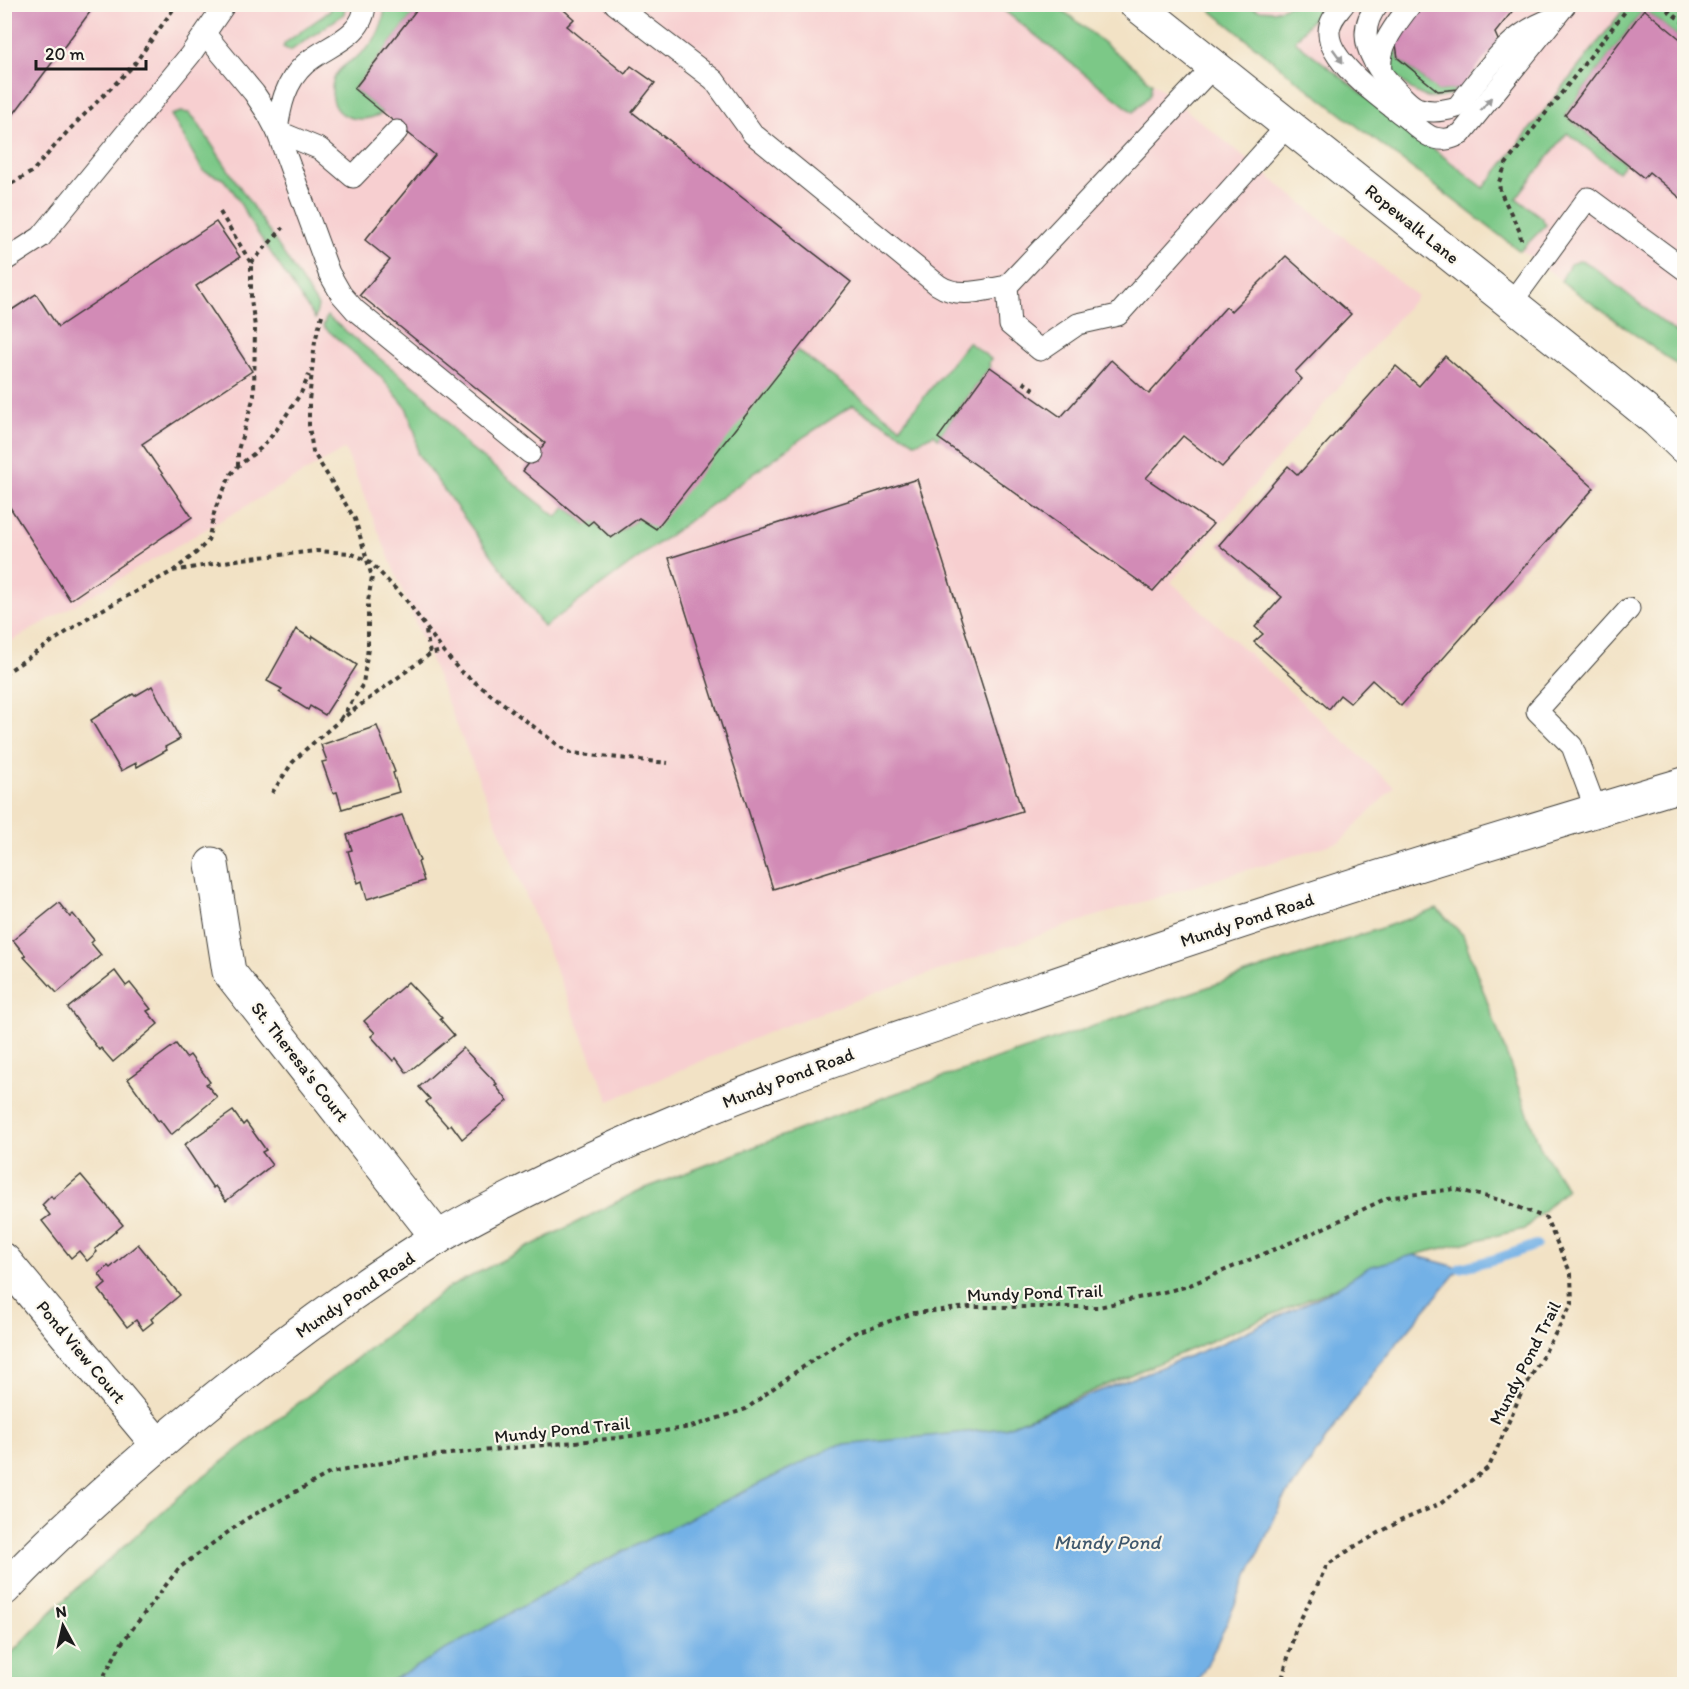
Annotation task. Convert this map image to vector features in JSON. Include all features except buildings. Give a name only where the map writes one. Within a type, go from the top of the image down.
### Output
[{"type":"street","name":"Ropewalk Lane","points":[[1136,4],[1599,373],[1684,447]]},
{"type":"street","name":"Mundy Pond Road","points":[[4,1589],[40,1551],[158,1445],[315,1319],[438,1238],[582,1162],[677,1120],[817,1066],[1286,907],[1684,784]]},
{"type":"street","name":"St. Theresa's Court","points":[[212,864],[230,972],[438,1238]]},
{"type":"street","name":"Pond View Court","points":[[4,1260],[158,1445]]},
{"type":"lane","points":[[4,261],[41,237],[190,55],[225,4]]},
{"type":"lane","points":[[277,131],[283,97],[291,81],[305,64],[344,39],[358,27],[365,4]]},
{"type":"lane","points":[[615,4],[714,80],[753,134],[938,285],[946,291],[957,294],[1007,286],[1214,66]]},
{"type":"lane","points":[[1344,4],[1330,22],[1328,34],[1332,49],[1357,80],[1432,138],[1449,140],[1461,134],[1560,11]]},
{"type":"lane","points":[[1378,4],[1366,24],[1365,36],[1370,53],[1380,72],[1414,107],[1428,111],[1444,111],[1457,107],[1512,41],[1534,25],[1560,11]]},
{"type":"lane","points":[[1380,72],[1381,52],[1386,39],[1411,4]]},
{"type":"lane","points":[[205,34],[254,93],[268,114],[277,131],[329,273],[355,310],[530,453]]},
{"type":"lane","points":[[1007,286],[1010,325],[1040,350],[1078,324],[1118,315],[1288,125]]},
{"type":"lane","points":[[277,131],[320,149],[353,177],[397,131]]},
{"type":"lane","points":[[1511,303],[1588,198],[1684,269]]},
{"type":"lane","points":[[1596,810],[1572,746],[1537,711],[1629,609]]},
{"type":"path","points":[[4,188],[32,172],[68,131],[133,66],[177,4]]},
{"type":"path","points":[[1522,243],[1520,232],[1500,191],[1499,182],[1506,164],[1631,4]]},
{"type":"path","points":[[1660,4],[1684,23]]},
{"type":"path","points":[[251,263],[304,205]]},
{"type":"path","points":[[220,212],[251,263],[251,299],[255,327],[254,396],[238,450],[238,466]]},
{"type":"path","points":[[335,284],[322,313],[315,341],[311,372],[309,426],[313,452],[355,519],[372,577],[368,601],[368,648],[363,684],[340,720]]},
{"type":"path","points":[[4,674],[89,617],[173,571],[208,541],[215,509],[231,474],[261,448],[275,432],[301,393],[311,372]]},
{"type":"path","points":[[1023,382],[1038,392]]},
{"type":"path","points":[[173,571],[243,559],[316,551],[350,553],[369,561],[407,601],[460,671],[542,734],[571,753],[668,763]]},
{"type":"path","points":[[426,628],[430,654]]},
{"type":"path","points":[[272,793],[292,763],[340,720],[430,654],[443,651]]},
{"type":"path","name":"Mundy Pond Trail","points":[[100,1684],[121,1644],[179,1568],[246,1519],[330,1473],[408,1458],[618,1438],[691,1428],[746,1409],[791,1375],[854,1333],[914,1313],[970,1307],[1099,1307],[1185,1287],[1387,1198],[1454,1189],[1500,1200],[1546,1218],[1571,1274],[1572,1304],[1519,1398],[1489,1467],[1440,1504],[1400,1521],[1327,1565],[1295,1631],[1282,1676],[1277,1684]]},
{"type":"shaded area","points":[[5,5],[1056,5],[1417,296],[1171,582],[1394,787],[1341,841],[1090,918],[894,986],[771,1031],[609,1101],[345,449],[5,645]]},
{"type":"shaded area","points":[[1204,5],[1684,5],[1684,370],[1460,206]]},
{"type":"green space","points":[[328,5],[345,5],[344,14],[290,51],[283,47],[285,43],[331,10]]},
{"type":"green space","points":[[385,5],[406,5],[415,12],[354,89],[383,113],[366,118],[349,117],[342,114],[333,100],[334,79],[341,69],[373,42],[383,21]]},
{"type":"green space","points":[[997,5],[1056,5],[1152,82],[1150,95],[1133,112]]},
{"type":"green space","points":[[1204,5],[1246,5],[1259,10],[1274,11],[1290,5],[1323,5],[1295,41],[1484,188],[1627,5],[1666,5],[1684,19],[1684,42],[1644,9],[1565,115],[1625,163],[1618,172],[1567,133],[1516,198],[1541,217],[1546,225],[1520,251],[1293,77]]},
{"type":"green space","points":[[1390,39],[1396,43],[1398,59],[1438,91],[1459,89],[1439,98],[1430,98],[1414,91],[1391,70]]},
{"type":"green space","points":[[181,112],[189,113],[195,119],[318,306],[315,319],[253,226],[233,191],[223,179],[203,171],[171,115]]},
{"type":"green space","points":[[1579,261],[1592,266],[1684,339],[1684,370],[1561,281],[1570,264]]},
{"type":"green space","points":[[327,316],[425,395],[467,446],[557,517],[566,507],[587,525],[593,521],[611,538],[639,518],[797,350],[900,427],[968,342],[991,359],[990,367],[938,438],[934,434],[916,443],[853,405],[805,436],[544,627],[417,453],[416,435],[406,407],[380,376],[323,326]]},
{"type":"green space","points":[[1437,909],[1463,935],[1540,1147],[1567,1189],[1524,1229],[1413,1255],[1005,1428],[389,1684],[5,1684],[4,1661],[52,1611],[192,1485],[448,1288],[638,1191],[885,1097]]},
{"type":"water","name":"Mundy Pond","points":[[1413,1255],[1460,1268],[1377,1367],[1282,1502],[1209,1661],[1196,1684],[385,1684],[592,1567],[835,1446],[1005,1428],[1220,1344],[1330,1292],[1369,1267]]},
{"type":"waterway","points":[[1460,1268],[1536,1245]]}]
